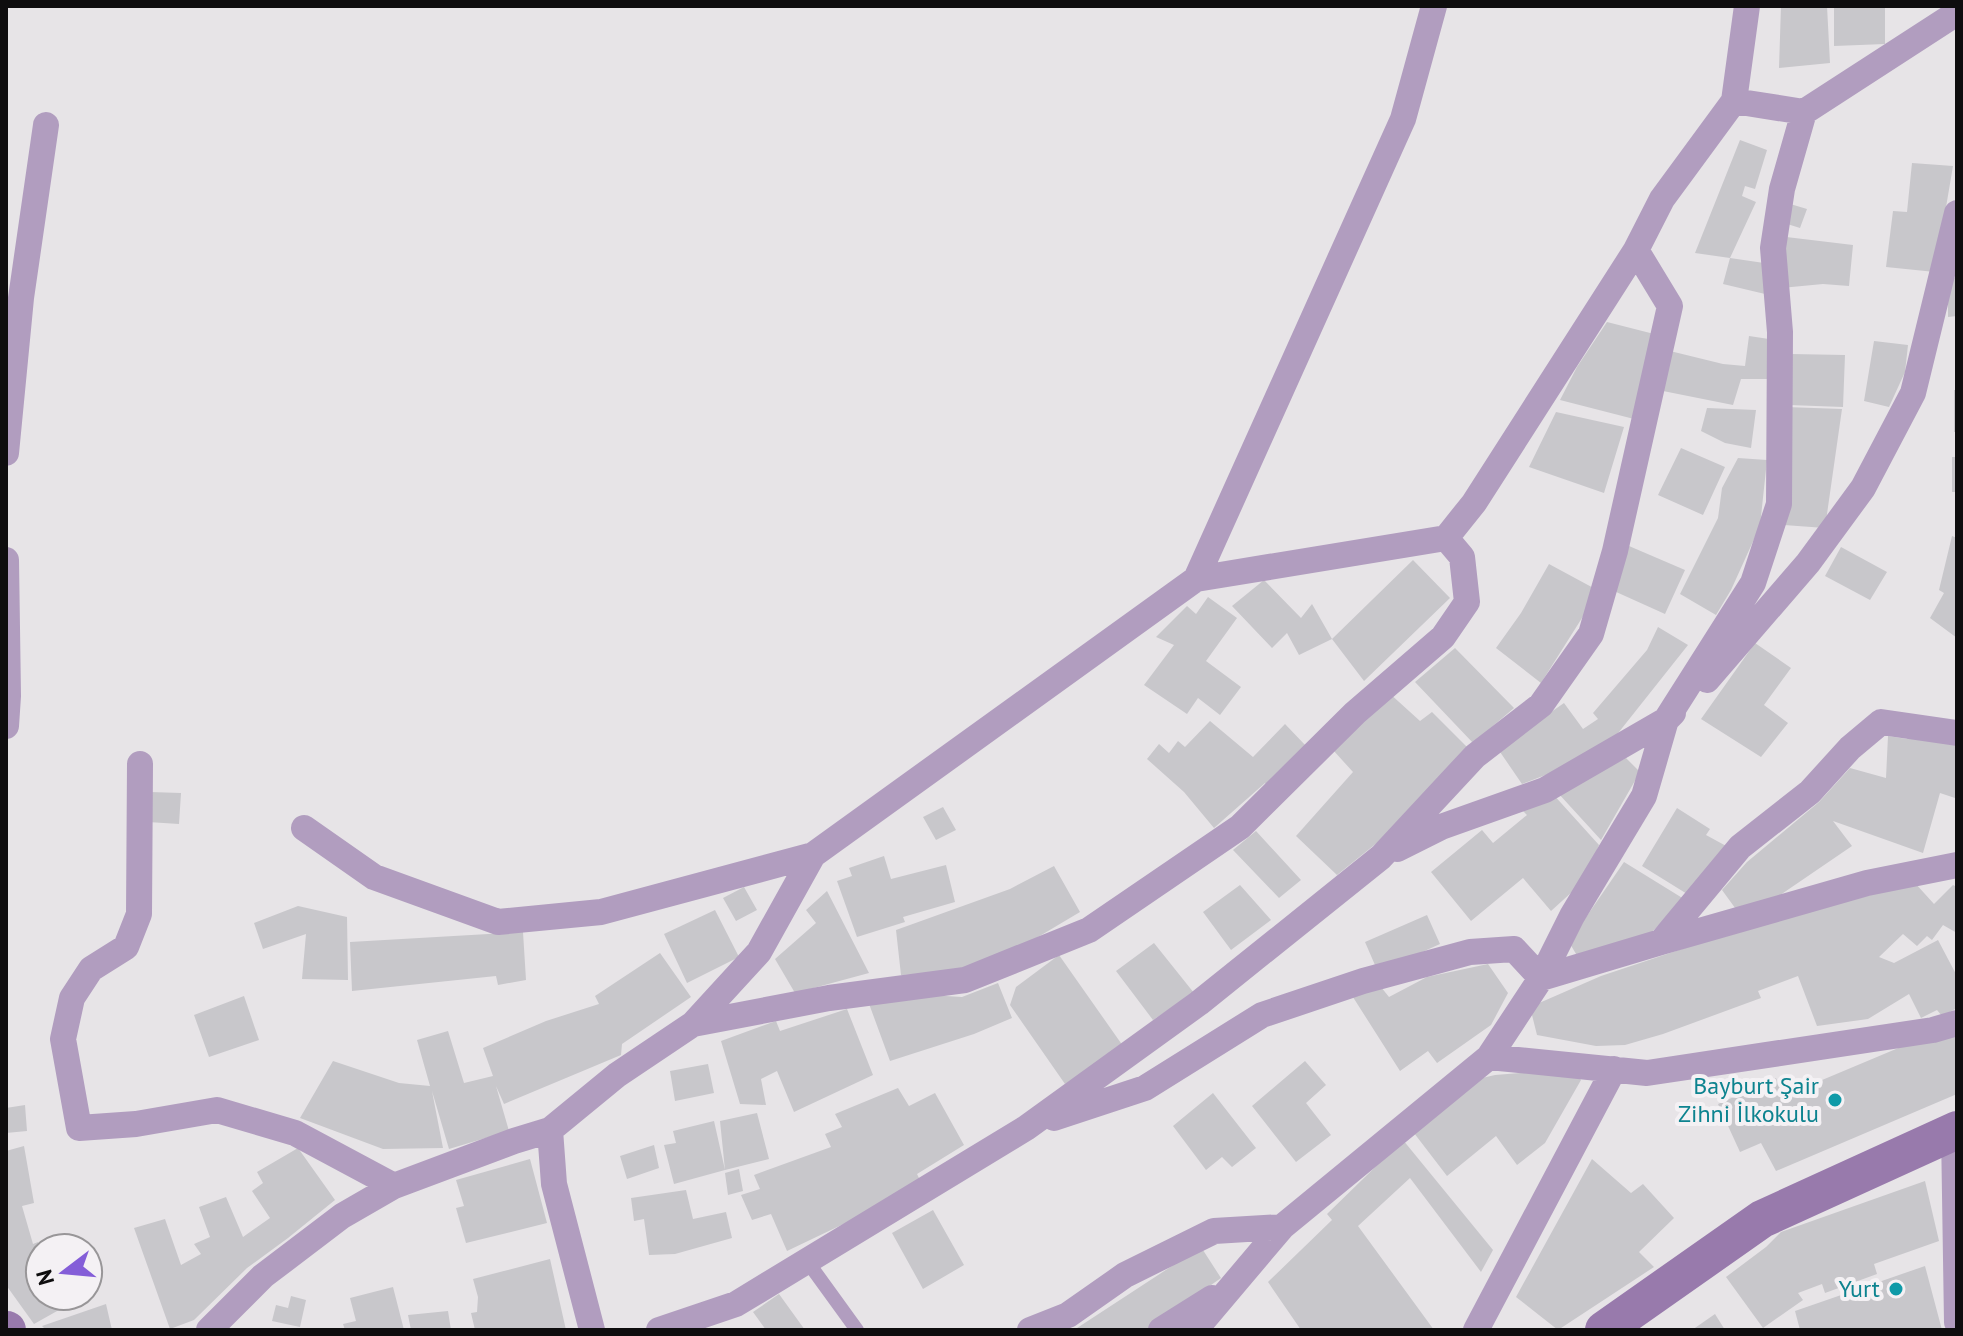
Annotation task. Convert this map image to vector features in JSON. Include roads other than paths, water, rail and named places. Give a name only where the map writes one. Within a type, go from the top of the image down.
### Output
[{"type":"main road","points":[[1604,1330],[1762,1219],[1955,1131]]},
{"type":"street","points":[[1196,579],[1403,119],[1434,6]]},
{"type":"street","points":[[304,828],[374,877],[498,922],[601,912],[813,855],[1196,579],[1446,538],[1474,503],[1636,250],[1662,199],[1734,101],[1747,6]]},
{"type":"street","points":[[1195,1330],[1282,1227],[1489,1057],[1541,978],[1572,916],[1644,796],[1666,720],[1753,583],[1779,504],[1780,332],[1773,248],[1782,189],[1804,112],[1957,13]]},
{"type":"street","points":[[1734,101],[1804,112]]},
{"type":"street","points":[[6,453],[21,298],[46,125]]},
{"type":"street","points":[[1381,857],[1441,827],[1545,790],[1666,720],[1711,676],[1798,574],[1863,488],[1913,393],[1957,213]]},
{"type":"street","points":[[659,1330],[736,1304],[1026,1128],[1199,1003],[1381,857],[1475,756],[1541,705],[1591,634],[1615,551],[1670,306],[1636,250]]},
{"type":"street","points":[[693,1024],[829,998],[965,980],[1089,930],[1240,827],[1355,713],[1443,637],[1467,602],[1462,557],[1446,538]]},
{"type":"street","points":[[6,560],[6,726]]},
{"type":"street","points":[[1661,942],[1740,847],[1810,792],[1850,748],[1881,722],[1957,733]]},
{"type":"street","points":[[140,764],[139,914],[126,947],[91,969],[72,998],[63,1039],[79,1128],[136,1124],[217,1110],[295,1133],[394,1186]]},
{"type":"street","points":[[209,1330],[263,1276],[342,1216],[394,1186],[550,1130],[617,1075],[693,1024],[759,952],[813,855]]},
{"type":"street","points":[[1541,978],[1867,883],[1957,865]]},
{"type":"street","points":[[1026,1128],[1145,1088],[1262,1015],[1363,981],[1470,952],[1514,949],[1541,978]]},
{"type":"street","points":[[1489,1057],[1647,1073],[1933,1030],[1957,1023]]},
{"type":"street","points":[[1476,1330],[1614,1069]]},
{"type":"street","points":[[550,1130],[554,1184],[592,1330]]},
{"type":"street","points":[[1955,1131],[1957,1322]]},
{"type":"street","points":[[1030,1330],[1068,1315],[1125,1275],[1214,1231],[1282,1227]]},
{"type":"street","points":[[1161,1330],[1235,1283]]},
{"type":"street","points":[[6,1317],[19,1330]]},
{"type":"lane","points":[[807,1261],[857,1330]]},
{"type":"place","name":"Bayburt Şair Zihni İlkokulu","points":[[1835,1100]]},
{"type":"place","name":"Yurt","points":[[1896,1289]]}]
